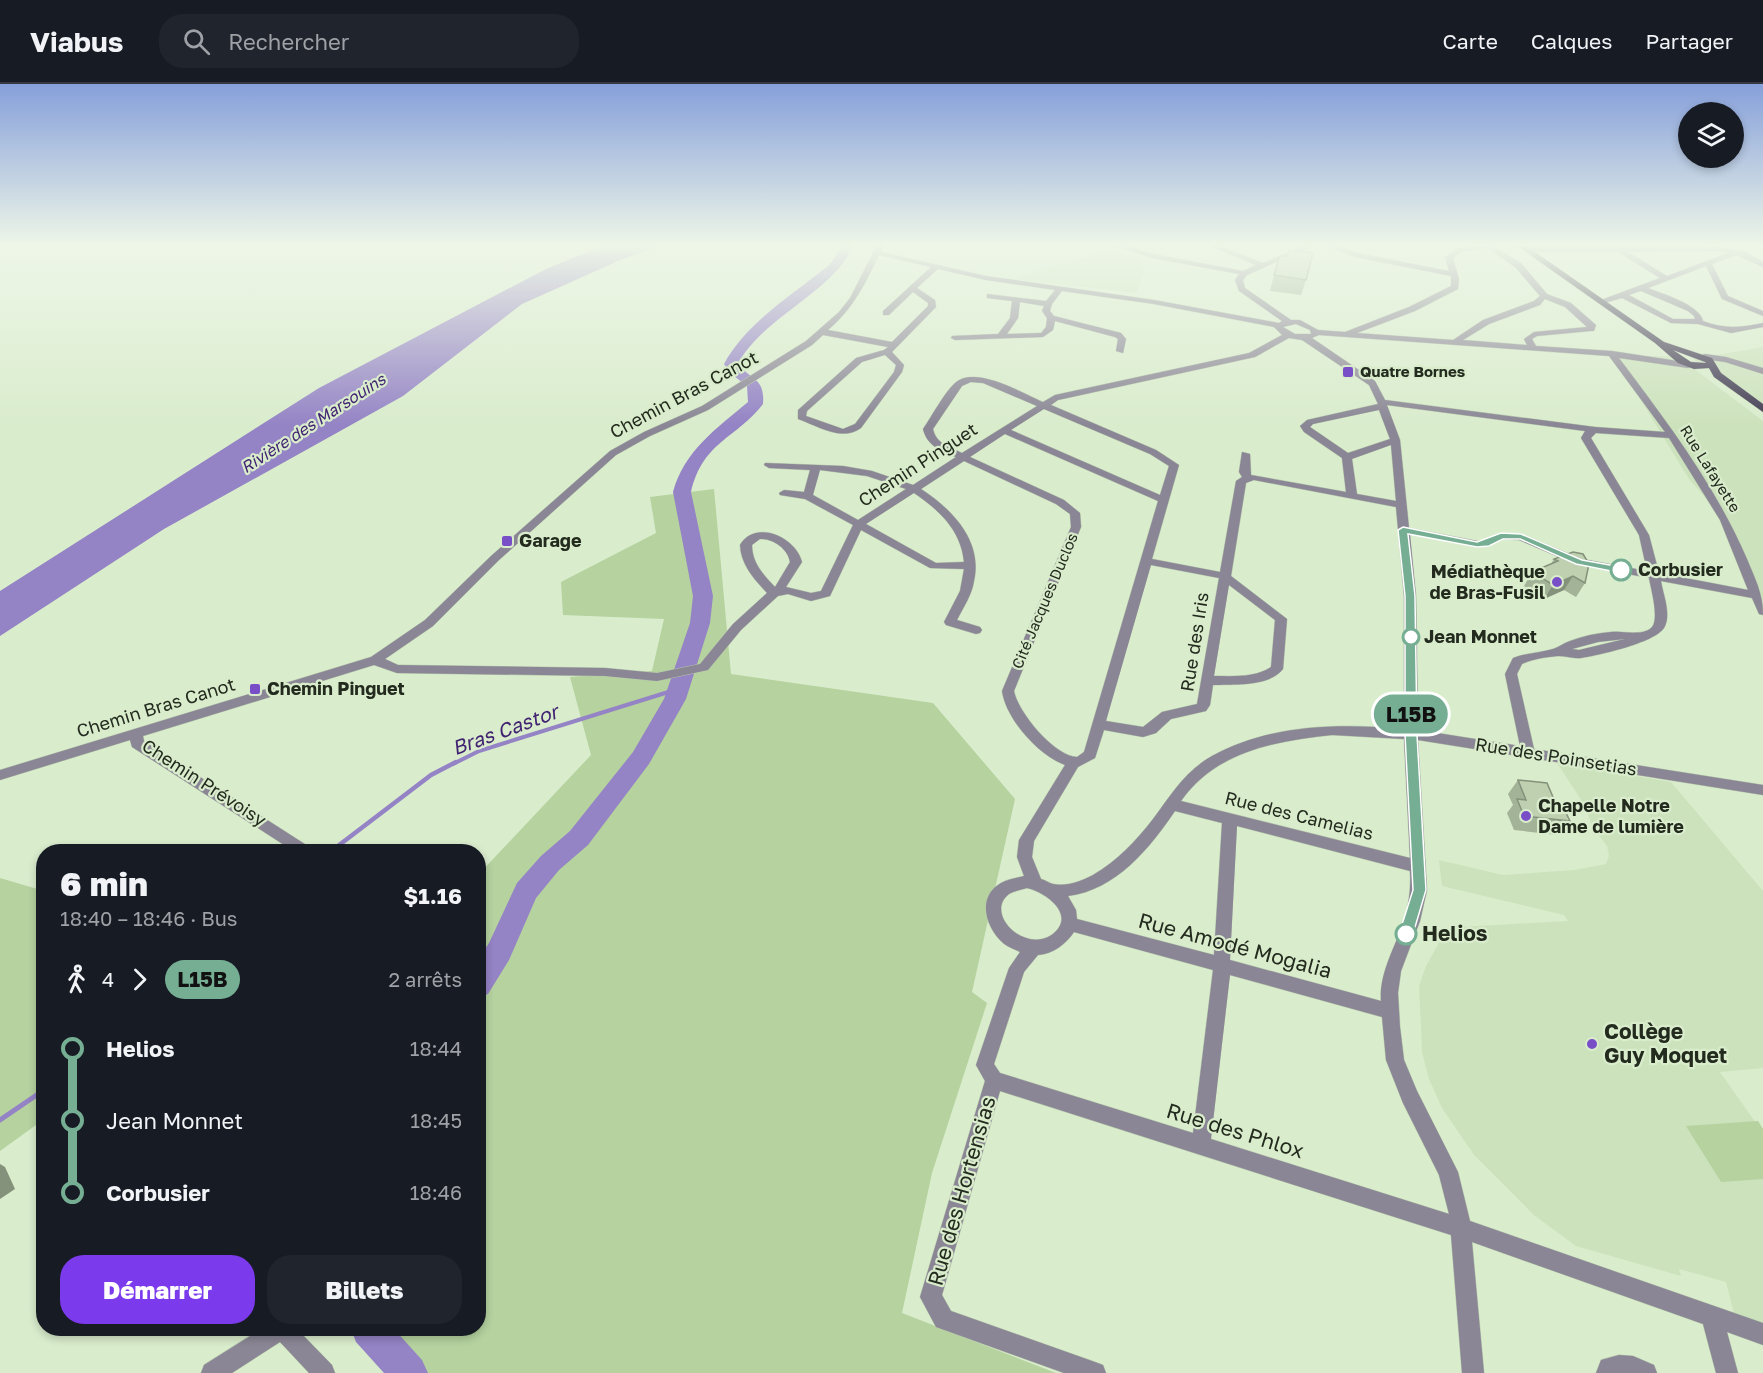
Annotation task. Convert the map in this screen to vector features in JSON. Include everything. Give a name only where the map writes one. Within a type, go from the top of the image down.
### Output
[{"type":"main road","points":[[1608,305],[1658,340],[1675,357],[1763,417]]},
{"type":"main road","points":[[1658,340],[1709,362],[1735,390],[1763,409]]},
{"type":"main road","points":[[1675,357],[1678,353],[1689,353]]},
{"type":"main road","points":[[1688,365],[1701,367],[1709,362]]},
{"type":"street","name":"Chemin Bras Canot","points":[[0,775],[375,660],[429,623],[495,558],[613,453],[647,434],[695,414],[763,374],[823,332],[849,305]]},
{"type":"street","points":[[886,313],[895,305]]},
{"type":"street","points":[[823,332],[890,349],[898,362],[898,372],[856,429],[842,432],[801,417],[803,410],[859,360],[890,349],[932,305]]},
{"type":"street","points":[[1001,336],[1014,318],[1015,305]]},
{"type":"street","points":[[1048,305],[1046,311],[1052,318],[1118,335],[1122,339],[1120,351]]},
{"type":"street","points":[[1171,305],[1280,325],[1289,322],[1305,324],[1316,332],[1612,354],[1688,365]]},
{"type":"street","points":[[1265,305],[1289,322]]},
{"type":"street","points":[[1346,334],[1418,305]]},
{"type":"street","points":[[1455,342],[1486,322],[1531,305]]},
{"type":"street","points":[[1533,348],[1528,339],[1534,334],[1584,330],[1592,327],[1568,305]]},
{"type":"street","points":[[1642,305],[1671,321],[1699,322],[1726,332],[1763,325]]},
{"type":"street","points":[[1682,305],[1698,315],[1699,322]]},
{"type":"street","points":[[1743,305],[1763,314]]},
{"type":"street","points":[[955,338],[1043,335],[1050,328],[1052,318]]},
{"type":"street","points":[[1280,325],[1280,330],[1288,335],[1304,337],[1316,332]]},
{"type":"street","name":"Chemin Pinguet","points":[[776,592],[788,590],[811,597],[825,593],[859,524],[1043,405],[1070,393],[1252,354],[1266,349],[1288,335]]},
{"type":"street","points":[[1304,337],[1372,383],[1395,440],[1410,596],[1411,735],[1419,890],[1412,921],[1393,971],[1389,993],[1390,1011],[1395,1060],[1410,1096],[1448,1172],[1462,1228],[1473,1373]]},
{"type":"street","name":"Rue Lafayette","points":[[1612,354],[1672,435],[1725,520],[1763,611]]},
{"type":"street","points":[[1649,358],[1675,357]]},
{"type":"street","points":[[1709,362],[1763,371]]},
{"type":"street","name":"Cité Jacques Duclos","points":[[970,379],[985,380],[1043,405],[1169,459],[1174,465],[1090,754],[1074,762],[1057,756],[1017,714],[1010,702],[1008,691],[1076,527],[1075,513],[1060,502],[939,446],[928,434],[928,429],[959,384],[970,379]]},
{"type":"street","points":[[1352,497],[1347,457],[1307,430],[1305,426],[1310,422],[1382,404],[1595,430],[1672,435]]},
{"type":"street","points":[[1003,430],[1164,500]]},
{"type":"street","points":[[1527,753],[1511,674],[1513,666],[1527,657],[1559,652],[1579,654],[1631,642],[1641,636],[1655,633],[1660,625],[1661,615],[1644,535],[1586,438],[1589,432],[1595,430]]},
{"type":"street","points":[[1347,457],[1395,440]]},
{"type":"street","points":[[1245,454],[1244,472],[1248,478],[1400,505]]},
{"type":"street","points":[[769,465],[816,467],[872,474],[913,488],[944,509],[963,535],[969,551],[969,581],[950,622],[976,630]]},
{"type":"street","points":[[808,496],[816,467]]},
{"type":"street","name":"Rue des Iris","points":[[1099,724],[1130,732],[1151,730],[1167,715],[1201,708],[1203,705],[1236,517],[1239,484],[1248,478]]},
{"type":"street","points":[[784,493],[808,496],[934,566],[969,565]]},
{"type":"street","points":[[1403,530],[1477,544],[1485,544],[1501,536],[1521,537],[1579,562],[1757,595]]},
{"type":"street","points":[[375,660],[398,669],[605,672],[657,677],[698,670],[711,661],[737,627],[776,592],[796,562],[795,557],[775,539],[756,537],[746,544],[752,564],[776,592]]},
{"type":"street","points":[[1146,561],[1224,576],[1281,619],[1277,669],[1263,676],[1208,681]]},
{"type":"street","name":"Rue des Poinsetias","points":[[1054,891],[1083,887],[1111,872],[1136,850],[1182,787],[1204,768],[1236,751],[1272,738],[1344,729],[1411,735],[1763,790]]},
{"type":"street","name":"Chemin Prévoisy","points":[[136,734],[136,743],[295,844]]},
{"type":"street","name":"Cité Jacques Duclos","points":[[1013,884],[1024,863],[1023,851],[1027,840],[1074,762]]},
{"type":"street","name":"Rue des Camelias","points":[[1171,804],[1417,866]]},
{"type":"street","points":[[1201,1145],[1222,966],[1230,819]]},
{"type":"street","points":[[1024,863],[1035,883]]},
{"type":"street","points":[[1035,883],[1054,891],[1068,916],[1060,938],[1053,943],[1034,947],[1009,939],[996,926],[993,909],[999,894],[1013,884],[1035,883]]},
{"type":"street","name":"Rue des Poinsetias","points":[[1068,916],[1083,887]]},
{"type":"street","name":"Rue Amodé Mogalia","points":[[1068,916],[1222,966],[1390,1011]]},
{"type":"street","points":[[1009,939],[1017,968]]},
{"type":"street","points":[[994,1080],[985,1065],[1017,968],[1034,947]]},
{"type":"street","name":"Rue des Phlox","points":[[994,1080],[1462,1228],[1763,1334]]},
{"type":"street","name":"Rue des Hortensias","points":[[994,1080],[931,1297],[944,1319],[1095,1373]]},
{"type":"street","points":[[1712,1315],[1727,1373]]},
{"type":"street","points":[[212,1373],[271,1336]]},
{"type":"street","points":[[289,1336],[324,1373]]},
{"type":"street","points":[[1607,1373],[1609,1368],[1627,1365],[1646,1373]]},
{"type":"shaded area","points":[[1763,347],[1763,406],[1693,359]]},
{"type":"shaded area","points":[[1614,356],[1677,356],[1763,421],[1763,615],[1725,520],[1689,479]]},
{"type":"shaded area","points":[[714,489],[731,674],[933,703],[1015,799],[972,992],[987,1003],[932,1173],[902,1313],[1056,1373],[388,1373],[368,1336],[486,1336],[486,867],[591,755],[570,677],[652,671],[664,619],[563,615],[561,582],[656,533],[650,497]]},
{"type":"shaded area","name":"Collège Guy Moquet","points":[[1557,763],[1671,782],[1763,891],[1763,1068],[1720,1072],[1763,1133],[1763,1323],[1734,1314],[1726,1282],[1679,1269],[1681,1276],[1576,1246],[1535,1216],[1474,1155],[1442,1108],[1429,1079],[1422,1052],[1419,986],[1426,966],[1441,939],[1460,927],[1568,921],[1564,915],[1442,886],[1439,860],[1503,875],[1574,870],[1606,864],[1609,856],[1607,846],[1592,826],[1585,806]]},
{"type":"shaded area","points":[[0,878],[36,889],[36,1125],[0,1151]]},
{"type":"shaded area","points":[[1758,1121],[1763,1129],[1763,1179],[1721,1182],[1686,1126]]},
{"type":"water","name":"Rivière des Marsouins","points":[[477,305],[521,305],[403,396],[164,529],[0,636],[0,591],[319,388]]},
{"type":"building","points":[[1573,552],[1583,554],[1589,564],[1585,583],[1573,576],[1553,585],[1532,572],[1558,561],[1554,559]]},
{"type":"building","points":[[1518,780],[1547,783],[1556,804],[1562,805],[1570,821],[1524,816],[1517,799],[1526,800]]},
{"type":"waterway","points":[[486,972],[499,951],[526,891],[550,863],[579,838],[641,758],[675,699],[700,623],[703,596],[682,492],[685,478],[692,465],[710,443],[755,404],[756,395],[753,384],[731,364],[746,342],[787,305]]},
{"type":"waterway","name":"Bras Castor","points":[[453,764],[479,751],[678,689]]},
{"type":"waterway","name":"Bras Castor","points":[[340,844],[431,775],[456,762]]},
{"type":"waterway","name":"Bras Castor","points":[[0,1120],[36,1095]]},
{"type":"waterway","points":[[375,1336],[409,1373]]},
{"type":"bus line","name":"L15B","points":[[1406,934],[1412,921],[1419,890],[1411,735],[1410,596],[1403,530],[1477,544],[1485,544],[1501,536],[1514,535],[1579,562],[1621,570]]},
{"type":"place","name":"Quatre Bornes","points":[[1348,372]]},
{"type":"place","name":"Garage","points":[[507,541]]},
{"type":"place","name":"Corbusier","points":[[1621,570]]},
{"type":"place","name":"Médiathèque de Bras-Fusil","points":[[1557,582]]},
{"type":"place","name":"Jean Monnet","points":[[1411,637]]},
{"type":"place","name":"Chemin Pinguet","points":[[255,689]]},
{"type":"place","name":"Chapelle Notre Dame de lumière","points":[[1526,816]]},
{"type":"place","name":"Helios","points":[[1406,934]]},
{"type":"place","name":"Collège Guy Moquet","points":[[1592,1044]]}]
